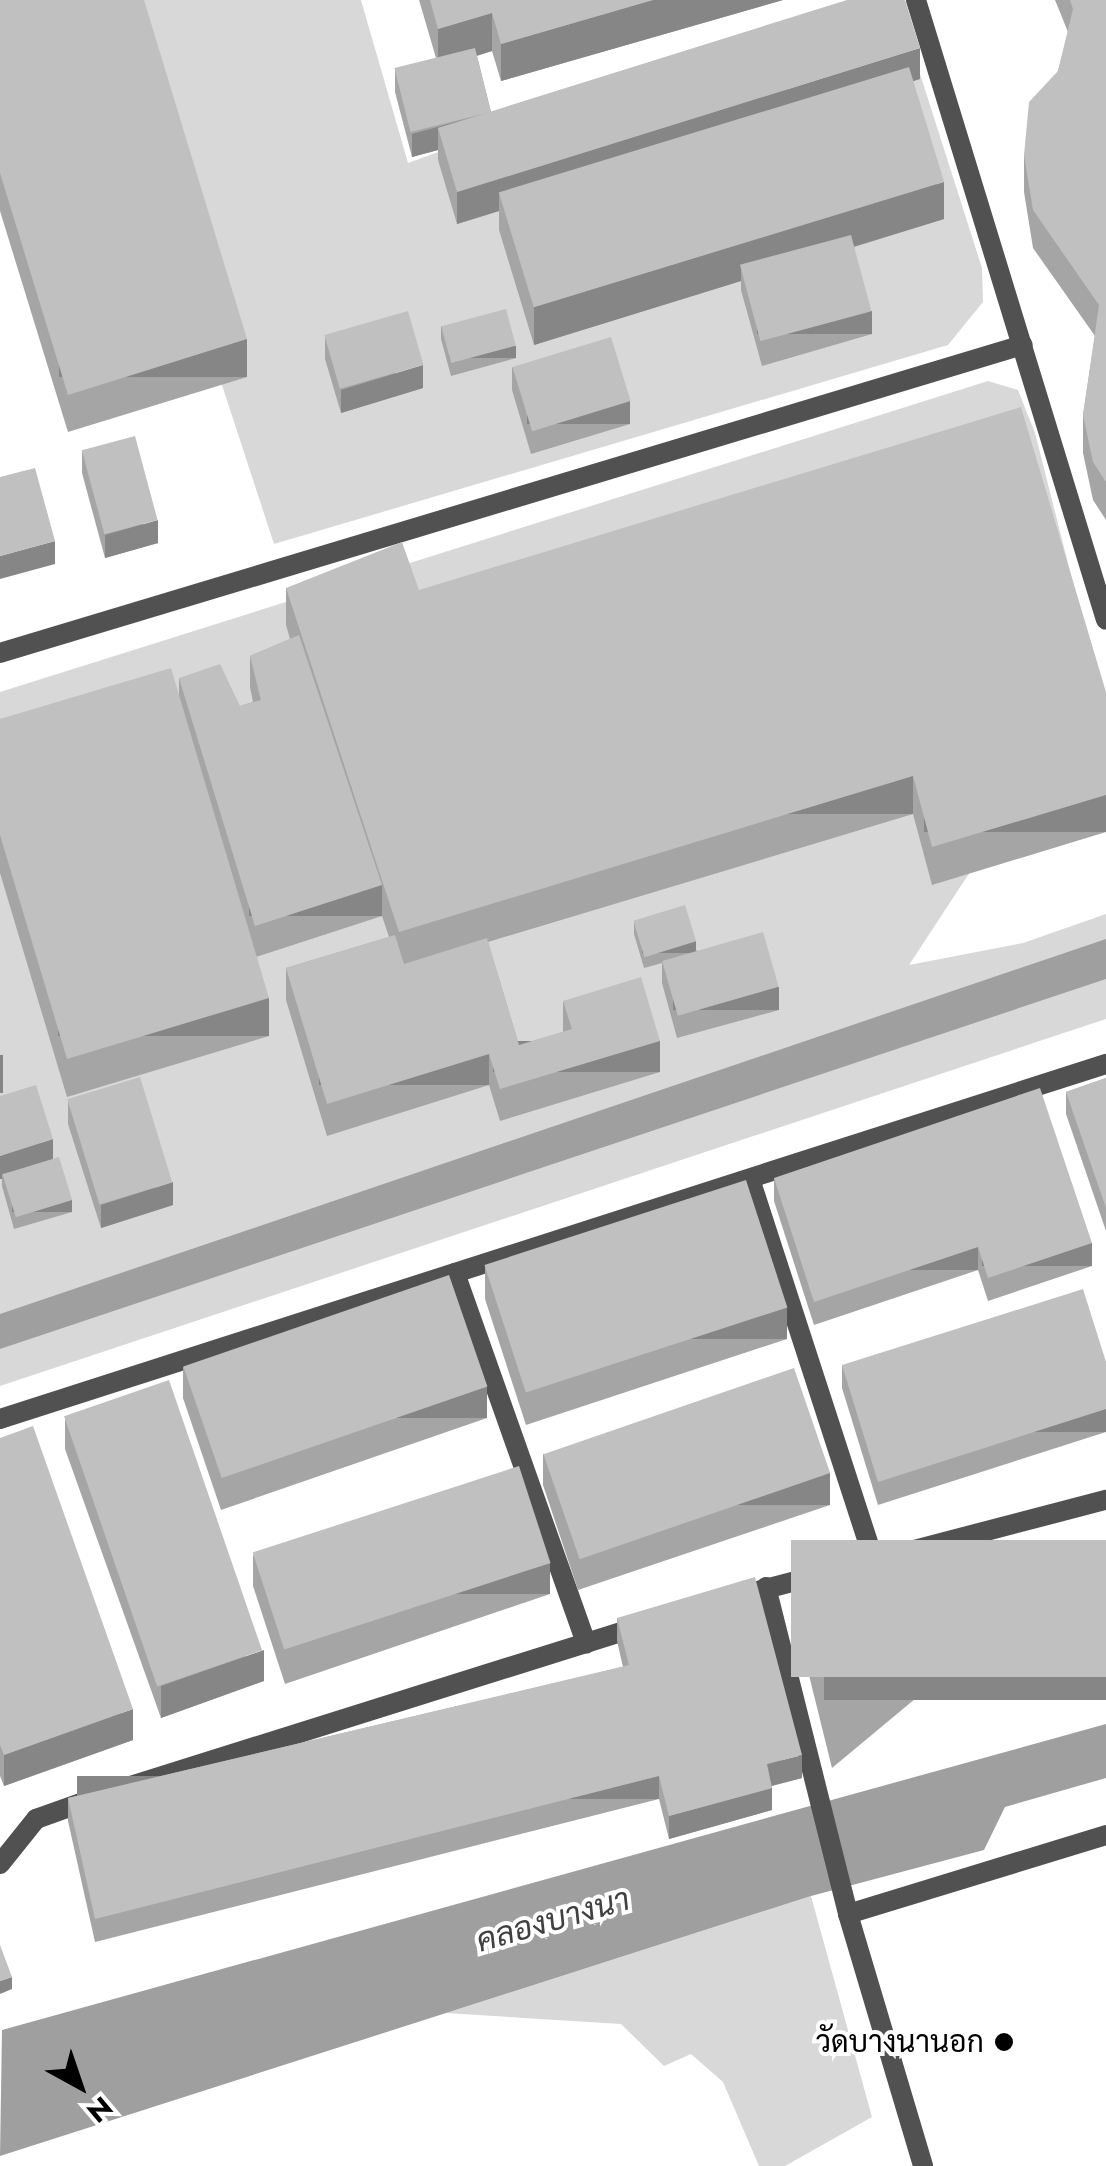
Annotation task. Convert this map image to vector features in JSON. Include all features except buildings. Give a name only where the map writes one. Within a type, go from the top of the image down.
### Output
[{"type":"street","points":[[916,0],[1106,620]]},
{"type":"street","points":[[0,653],[1023,346]]},
{"type":"street","points":[[0,1420],[1106,1064]]},
{"type":"street","points":[[750,1179],[875,1564]]},
{"type":"street","points":[[455,1273],[586,1643]]},
{"type":"street","points":[[712,1604],[1106,1500]]},
{"type":"street","points":[[766,1587],[846,1906],[923,2166]]},
{"type":"street","points":[[0,1864],[36,1819],[658,1621]]},
{"type":"street","points":[[846,1906],[1106,1834]]},
{"type":"shaded area","points":[[96,0],[361,0],[408,163],[856,0],[899,8],[982,268],[983,302],[948,345],[274,544]]},
{"type":"shaded area","points":[[988,381],[1018,390],[1035,433],[1103,701],[1056,741],[909,965],[1023,943],[1106,914],[1106,1019],[0,1386],[0,692]]},
{"type":"shaded area","points":[[811,1896],[872,2117],[785,2166],[759,2166],[723,2082],[691,2054],[664,2066],[621,2024],[446,2013]]},
{"type":"water","points":[[1106,939],[1106,979],[0,1349],[0,1314]]},
{"type":"water","name":"คลองบางนา","points":[[1106,1724],[1106,1778],[1005,1807],[984,1850],[811,1896],[0,2156],[2,2030]]},
{"type":"place","name":"วัดบางนานอก","points":[[1004,2042]]}]
